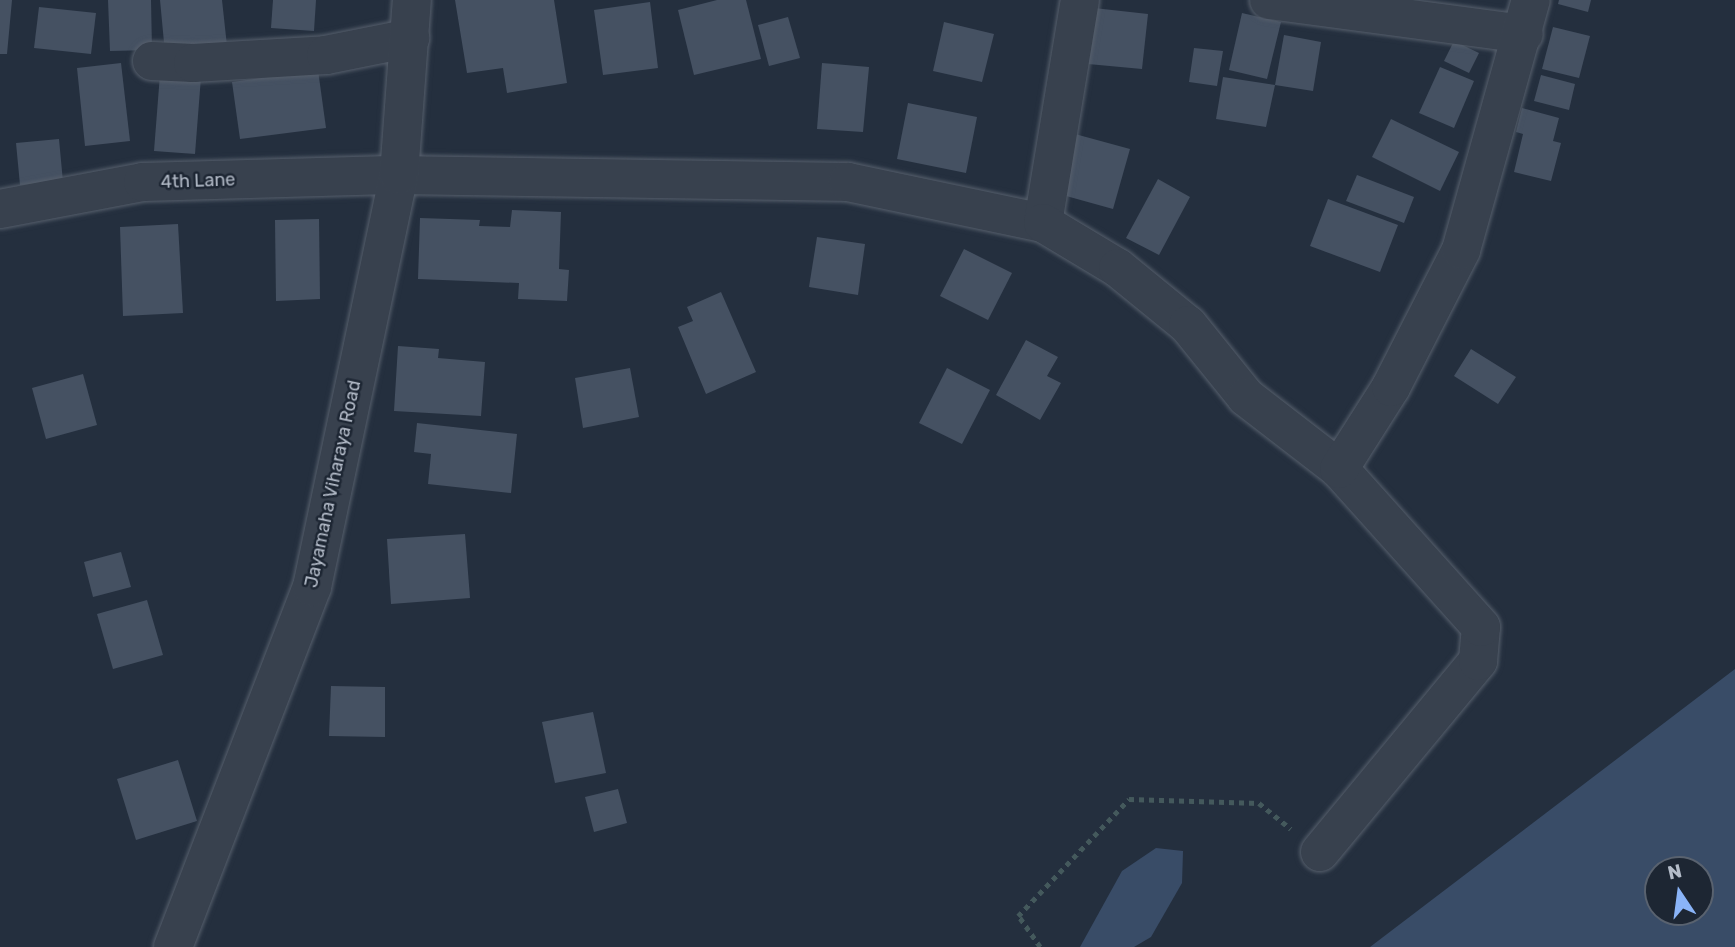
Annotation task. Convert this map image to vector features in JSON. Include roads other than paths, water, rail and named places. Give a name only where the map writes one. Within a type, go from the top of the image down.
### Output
[{"type":"street","name":"Jayamaha Viharaya Road","points":[[173,947],[312,587],[399,175],[412,0]]},
{"type":"street","points":[[1043,223],[1080,0]]},
{"type":"street","points":[[1269,0],[1527,17],[1461,250],[1391,387],[1339,469]]},
{"type":"street","points":[[152,61],[192,63],[326,55],[410,38]]},
{"type":"street","name":"4th Lane","points":[[0,209],[143,182],[399,175],[848,182],[1043,223],[1118,268],[1188,325],[1246,397],[1339,469],[1482,627],[1478,661],[1320,852]]},
{"type":"water","points":[[1735,669],[1735,947],[1370,947]]},
{"type":"water","points":[[1156,848],[1183,851],[1182,883],[1151,937],[1134,947],[1080,947],[1122,871]]}]
